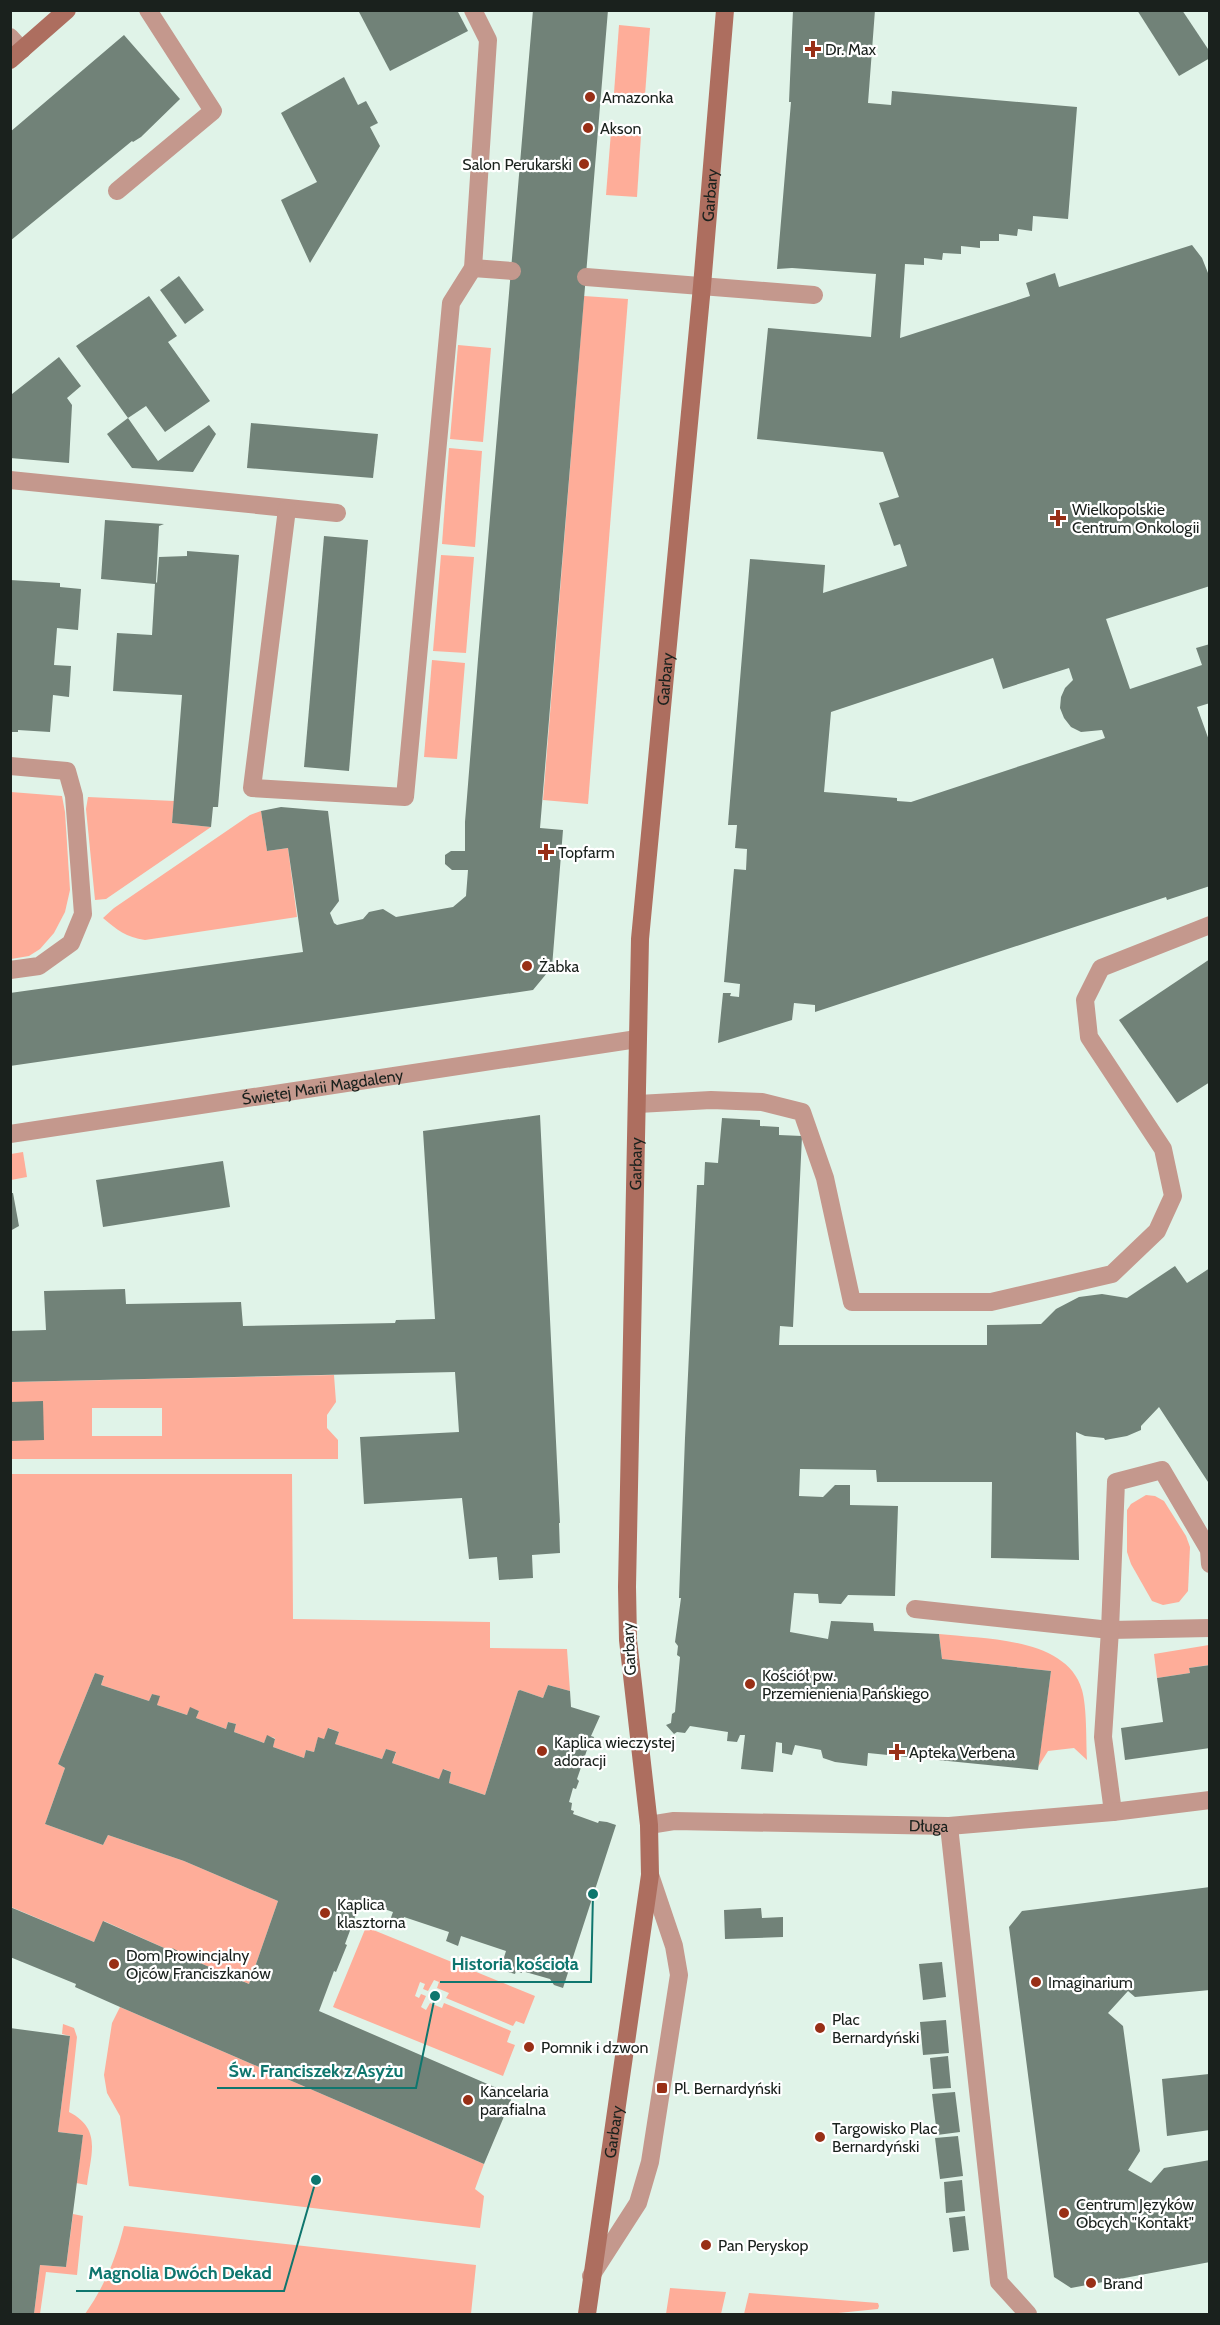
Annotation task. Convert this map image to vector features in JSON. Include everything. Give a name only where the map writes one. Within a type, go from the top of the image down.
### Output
[{"type":"street","points":[[14,49],[67,10]]},
{"type":"street","points":[[117,191],[213,111],[148,10]]},
{"type":"street","points":[[287,509],[252,788],[405,797],[451,303],[473,268],[488,40],[473,10]]},
{"type":"street","name":"Garbary","points":[[587,2314],[650,1875],[649,1825],[628,1640],[640,939],[702,286],[725,10]]},
{"type":"street","points":[[473,268],[512,271]]},
{"type":"street","points":[[586,277],[814,295]]},
{"type":"street","points":[[10,480],[336,513]]},
{"type":"street","points":[[10,766],[68,771],[74,796],[84,914],[71,944],[39,966],[10,970]]},
{"type":"street","points":[[638,1104],[711,1100],[762,1101],[802,1113],[825,1178],[852,1302],[991,1302],[1112,1274],[1157,1231],[1173,1196],[1163,1149],[1089,1037],[1085,1000],[1101,968],[1209,925]]},
{"type":"street","name":"Świętej Marii Magdaleny","points":[[10,1134],[637,1039]]},
{"type":"street","points":[[1113,1812],[1103,1737],[1116,1482],[1162,1470],[1209,1550],[1209,1564]]},
{"type":"street","points":[[915,1609],[1110,1630],[1209,1628]]},
{"type":"street","name":"Długa","points":[[649,1825],[674,1821],[949,1826],[1113,1812],[1209,1800]]},
{"type":"street","points":[[949,1826],[999,2282],[1028,2314]]},
{"type":"street","points":[[591,2276],[629,2220],[643,2190],[650,2162],[679,1976],[674,1946],[650,1875]]},
{"type":"shaded area","points":[[619,25],[650,28],[645,95],[614,93]]},
{"type":"shaded area","points":[[611,132],[641,135],[637,197],[606,195]]},
{"type":"shaded area","points":[[584,296],[628,299],[588,804],[543,800]]},
{"type":"shaded area","points":[[458,345],[491,348],[483,442],[450,439]]},
{"type":"shaded area","points":[[449,448],[482,451],[475,547],[442,544]]},
{"type":"shaded area","points":[[441,555],[474,557],[466,653],[433,651]]},
{"type":"shaded area","points":[[432,660],[465,663],[457,759],[424,757]]},
{"type":"shaded area","points":[[11,792],[62,796],[70,890],[65,912],[54,933],[40,949],[29,956],[11,959]]},
{"type":"shaded area","points":[[88,797],[174,801],[172,823],[211,827],[106,899],[95,900],[86,809]]},
{"type":"shaded area","points":[[261,811],[267,851],[288,848],[297,917],[145,940],[122,932],[103,918],[114,908],[250,815]]},
{"type":"shaded area","points":[[23,1152],[27,1177],[11,1180],[11,1154]]},
{"type":"shaded area","points":[[334,1375],[336,1402],[327,1415],[327,1428],[338,1440],[338,1459],[11,1459],[10,1382]],"holes":[[[92,1408],[162,1408],[162,1436],[92,1436]]]},
{"type":"shaded area","points":[[10,1474],[292,1474],[293,1619],[490,1622],[490,1648],[567,1649],[570,1691],[548,1685],[543,1698],[518,1691],[485,1795],[449,1783],[451,1772],[444,1769],[439,1779],[392,1763],[396,1753],[386,1749],[382,1759],[335,1744],[339,1732],[329,1728],[324,1739],[318,1738],[314,1752],[306,1750],[304,1758],[273,1747],[275,1738],[267,1736],[264,1743],[234,1732],[236,1724],[228,1722],[226,1729],[196,1718],[199,1711],[191,1708],[187,1715],[157,1705],[159,1696],[152,1694],[149,1701],[101,1685],[104,1677],[95,1673],[58,1764],[65,1768],[45,1824],[103,1845],[108,1835],[184,1861],[278,1901],[249,1984],[179,1954],[180,1952],[172,1949],[171,1951],[104,1921],[94,1942],[11,1907]]},
{"type":"shaded area","points":[[1146,1495],[1155,1496],[1164,1501],[1186,1536],[1190,1547],[1188,1591],[1179,1602],[1163,1605],[1152,1601],[1131,1564],[1127,1552],[1127,1510],[1131,1504]]},
{"type":"shaded area","points":[[939,1634],[1021,1644],[1042,1650],[1060,1660],[1073,1673],[1084,1697],[1087,1760],[1074,1748],[1048,1751],[1038,1767],[1051,1671],[942,1659]]},
{"type":"shaded area","points":[[1209,1645],[1209,1665],[1189,1668],[1190,1673],[1157,1678],[1154,1654]]},
{"type":"shaded area","points":[[366,1927],[535,1996],[524,2024],[516,2021],[513,2026],[446,1998],[449,1993],[437,1988],[439,1982],[434,1980],[428,1991],[423,1989],[425,1984],[420,1982],[415,1996],[419,1998],[421,1994],[426,1996],[421,2007],[426,2010],[430,2003],[442,2008],[444,2003],[511,2031],[507,2042],[515,2045],[503,2076],[333,2007]]},
{"type":"shaded area","points":[[120,2007],[484,2164],[475,2189],[484,2196],[480,2228],[129,2186],[120,2116],[107,2093],[104,2075],[112,2023]]},
{"type":"shaded area","points":[[63,2024],[74,2028],[77,2037],[69,2112],[86,2126],[90,2134],[92,2152],[87,2185],[76,2183],[83,2135],[58,2132],[70,2036],[62,2034]]},
{"type":"shaded area","points":[[73,2214],[83,2216],[77,2275],[46,2272],[40,2314],[34,2314],[40,2265],[66,2267]]},
{"type":"shaded area","points":[[124,2226],[476,2265],[471,2314],[85,2314],[109,2272]]},
{"type":"shaded area","points":[[670,2288],[726,2292],[721,2314],[666,2314]]},
{"type":"shaded area","points":[[749,2293],[878,2303],[879,2306],[878,2309],[828,2314],[744,2314]]},
{"type":"building","points":[[358,10],[457,10],[468,31],[390,71]]},
{"type":"building","points":[[533,10],[608,10],[540,828],[563,830],[552,967],[533,990],[10,1066],[10,993],[303,952],[288,848],[267,851],[261,811],[281,807],[328,811],[339,901],[330,913],[337,925],[363,919],[369,912],[383,909],[396,917],[453,907],[466,896],[468,870],[452,870],[445,864],[445,855],[451,851],[465,851],[465,822],[478,659]]},
{"type":"building","name":"Wielkopolskie Centrum Onkologii","points":[[793,10],[875,10],[868,103],[891,105],[892,91],[1077,107],[1068,219],[1033,216],[1032,231],[1018,229],[1017,236],[999,234],[999,241],[980,241],[980,248],[961,246],[961,254],[943,253],[942,260],[924,258],[924,265],[905,264],[900,338],[1030,296],[1026,283],[1055,273],[1059,287],[1192,245],[1202,258],[1210,278],[1210,586],[1106,619],[1130,689],[1202,665],[1196,648],[1210,644],[1210,703],[1197,707],[1210,743],[1210,886],[1167,900],[1166,897],[815,1012],[815,1005],[794,1003],[792,1020],[718,1043],[723,993],[731,993],[730,996],[739,997],[740,984],[724,982],[734,869],[746,870],[747,849],[735,848],[737,825],[728,825],[750,559],[825,565],[823,593],[907,566],[900,544],[894,546],[879,503],[899,497],[883,452],[757,439],[768,328],[871,337],[876,274],[777,269],[791,102],[789,102]],"holes":[[[993,658],[1003,689],[1069,668],[1073,680],[1065,688],[1061,697],[1060,708],[1064,718],[1071,727],[1081,732],[1102,730],[1105,738],[911,802],[897,801],[897,798],[824,792],[831,712]]]},
{"type":"building","points":[[1137,10],[1182,10],[1210,52],[1210,58],[1179,76]]},
{"type":"building","points":[[124,35],[180,99],[141,137],[132,141],[10,241],[10,132]]},
{"type":"building","points":[[344,77],[358,105],[366,101],[378,123],[370,127],[380,146],[310,263],[281,200],[317,182],[281,113]]},
{"type":"building","points":[[179,276],[204,310],[185,324],[160,290]]},
{"type":"building","points":[[149,296],[177,336],[168,342],[210,401],[165,432],[146,406],[128,418],[76,346]]},
{"type":"building","points":[[59,357],[81,386],[67,398],[72,405],[69,463],[10,458],[12,394]]},
{"type":"building","points":[[128,418],[158,461],[209,425],[216,434],[193,472],[132,468],[107,434]]},
{"type":"building","points":[[251,423],[378,434],[373,478],[247,468]]},
{"type":"building","points":[[105,520],[164,524],[159,526],[157,583],[159,557],[187,556],[187,551],[239,555],[218,807],[213,807],[211,827],[172,823],[182,695],[113,691],[117,633],[152,635],[155,584],[101,579]]},
{"type":"building","points":[[324,536],[368,540],[349,771],[304,767]]},
{"type":"building","points":[[10,580],[60,583],[60,587],[81,589],[78,630],[57,628],[54,665],[71,666],[69,697],[53,695],[50,732],[18,730],[18,732],[10,732]]},
{"type":"building","points":[[1210,959],[1210,1082],[1177,1103],[1119,1020]]},
{"type":"building","points":[[540,1115],[560,1553],[532,1555],[533,1578],[499,1580],[497,1557],[469,1559],[462,1498],[364,1504],[360,1437],[459,1432],[455,1372],[10,1382],[10,1331],[46,1330],[44,1291],[125,1289],[126,1304],[241,1302],[243,1326],[395,1323],[396,1320],[435,1319],[423,1131]]},
{"type":"building","points":[[722,1118],[760,1120],[760,1126],[779,1127],[779,1135],[802,1136],[793,1327],[780,1326],[779,1345],[987,1345],[987,1325],[1041,1324],[1056,1309],[1079,1297],[1102,1294],[1127,1298],[1175,1266],[1187,1283],[1210,1268],[1210,1485],[1159,1407],[1141,1426],[1141,1430],[1127,1436],[1105,1440],[1076,1432],[1079,1560],[991,1558],[992,1482],[877,1482],[876,1470],[800,1469],[799,1496],[823,1497],[835,1485],[850,1485],[850,1505],[898,1506],[895,1596],[848,1595],[841,1604],[819,1603],[818,1594],[794,1593],[790,1632],[828,1639],[831,1621],[873,1623],[874,1631],[939,1634],[942,1659],[1051,1671],[1038,1770],[868,1753],[867,1766],[835,1762],[823,1758],[821,1750],[795,1745],[792,1755],[782,1753],[782,1743],[776,1742],[773,1772],[741,1769],[745,1735],[740,1735],[737,1742],[727,1741],[728,1732],[690,1726],[685,1733],[674,1734],[666,1725],[671,1723],[672,1714],[675,1712],[680,1657],[677,1655],[678,1646],[675,1642],[681,1598],[679,1598],[685,1438],[697,1185],[704,1185],[705,1162],[718,1163]]},
{"type":"building","points":[[223,1161],[230,1207],[103,1227],[96,1180]]},
{"type":"building","points":[[10,1193],[13,1193],[19,1226],[10,1231]]},
{"type":"building","points":[[43,1401],[44,1440],[10,1441],[10,1402]]},
{"type":"building","points":[[1210,1665],[1210,1748],[1125,1760],[1121,1728],[1163,1722],[1157,1678],[1190,1673],[1189,1668]]},
{"type":"building","points":[[95,1673],[104,1676],[101,1685],[149,1701],[152,1694],[160,1696],[157,1705],[187,1715],[190,1707],[199,1711],[196,1718],[226,1729],[228,1722],[236,1724],[234,1732],[264,1743],[267,1735],[275,1739],[273,1747],[304,1758],[306,1750],[314,1752],[318,1737],[324,1739],[328,1728],[339,1732],[335,1744],[382,1759],[386,1749],[396,1752],[392,1763],[439,1779],[443,1769],[451,1772],[449,1783],[485,1795],[518,1691],[543,1698],[548,1685],[570,1691],[571,1707],[600,1716],[577,1779],[579,1781],[576,1789],[573,1788],[569,1802],[572,1803],[573,1814],[598,1823],[599,1821],[616,1825],[563,1988],[554,1985],[550,1979],[522,1971],[522,1973],[516,1971],[515,1974],[505,1971],[506,1968],[501,1967],[506,1951],[461,1936],[458,1946],[446,1941],[449,1932],[404,1917],[400,1927],[389,1923],[393,1912],[361,1901],[345,1944],[347,1945],[336,1972],[334,1971],[319,2011],[513,2095],[484,2164],[10,1957],[10,1907],[94,1942],[103,1921],[171,1951],[172,1948],[180,1952],[179,1954],[249,1984],[278,1901],[184,1861],[108,1835],[103,1845],[45,1824],[65,1768],[58,1764]]},
{"type":"building","points":[[1210,1887],[1210,1990],[1135,1997],[1128,1991],[1108,2013],[1123,2026],[1140,2151],[1128,2170],[1151,2183],[1164,2168],[1210,2160],[1210,2262],[1071,2288],[1054,2277],[1009,1927],[1022,1911]]},
{"type":"building","points":[[761,1908],[762,1918],[783,1917],[783,1937],[725,1939],[724,1910]]},
{"type":"building","points":[[942,1962],[946,1997],[923,2000],[919,1964]]},
{"type":"building","points":[[946,2020],[949,2053],[923,2055],[920,2022]]},
{"type":"building","points":[[10,2028],[70,2036],[58,2132],[83,2135],[66,2267],[40,2265],[34,2314],[10,2314]]},
{"type":"building","points":[[948,2056],[951,2088],[933,2089],[930,2058]]},
{"type":"building","points":[[1209,2074],[1210,2130],[1167,2136],[1162,2079]]},
{"type":"building","points":[[955,2092],[960,2132],[937,2135],[932,2094]]},
{"type":"building","points":[[958,2136],[963,2176],[940,2179],[935,2138]]},
{"type":"building","points":[[962,2180],[965,2211],[946,2213],[944,2182]]},
{"type":"building","points":[[965,2216],[969,2250],[953,2252],[949,2218]]},
{"type":"place","name":"Dr. Max","points":[[813,49]]},
{"type":"place","name":"Amazonka","points":[[590,97]]},
{"type":"place","name":"Akson","points":[[588,128]]},
{"type":"place","name":"Salon Perukarski","points":[[584,164]]},
{"type":"place","name":"Wielkopolskie Centrum Onkologii","points":[[1058,518]]},
{"type":"place","name":"Topfarm","points":[[546,852]]},
{"type":"place","name":"Żabka","points":[[527,966]]},
{"type":"place","name":"Kościół pw. Przemienienia Pańskiego","points":[[750,1684]]},
{"type":"place","name":"Kaplica wieczystej adoracji","points":[[542,1751]]},
{"type":"place","name":"Apteka Verbena","points":[[897,1752]]},
{"type":"place","name":"Historia kościoła","points":[[593,1894]]},
{"type":"place","name":"Kaplica klasztorna","points":[[325,1913]]},
{"type":"place","name":"Dom Prowincjalny Ojców Franciszkanów","points":[[114,1964]]},
{"type":"place","name":"Imaginarium","points":[[1036,1982]]},
{"type":"place","name":"Św. Franciszek z Asyżu","points":[[435,1996]]},
{"type":"place","name":"Plac Bernardyński","points":[[820,2028]]},
{"type":"place","name":"Pomnik i dzwon","points":[[529,2047]]},
{"type":"place","name":"Pl. Bernardyński","points":[[662,2088]]},
{"type":"place","name":"Kancelaria parafialna","points":[[468,2100]]},
{"type":"place","name":"Targowisko Plac Bernardyński","points":[[820,2137]]},
{"type":"place","name":"Magnolia Dwóch Dekad","points":[[316,2180]]},
{"type":"place","name":"Centrum Języków Obcych \"Kontakt\"","points":[[1064,2213]]},
{"type":"place","name":"Pan Peryskop","points":[[706,2245]]},
{"type":"place","name":"Brand","points":[[1091,2283]]}]
